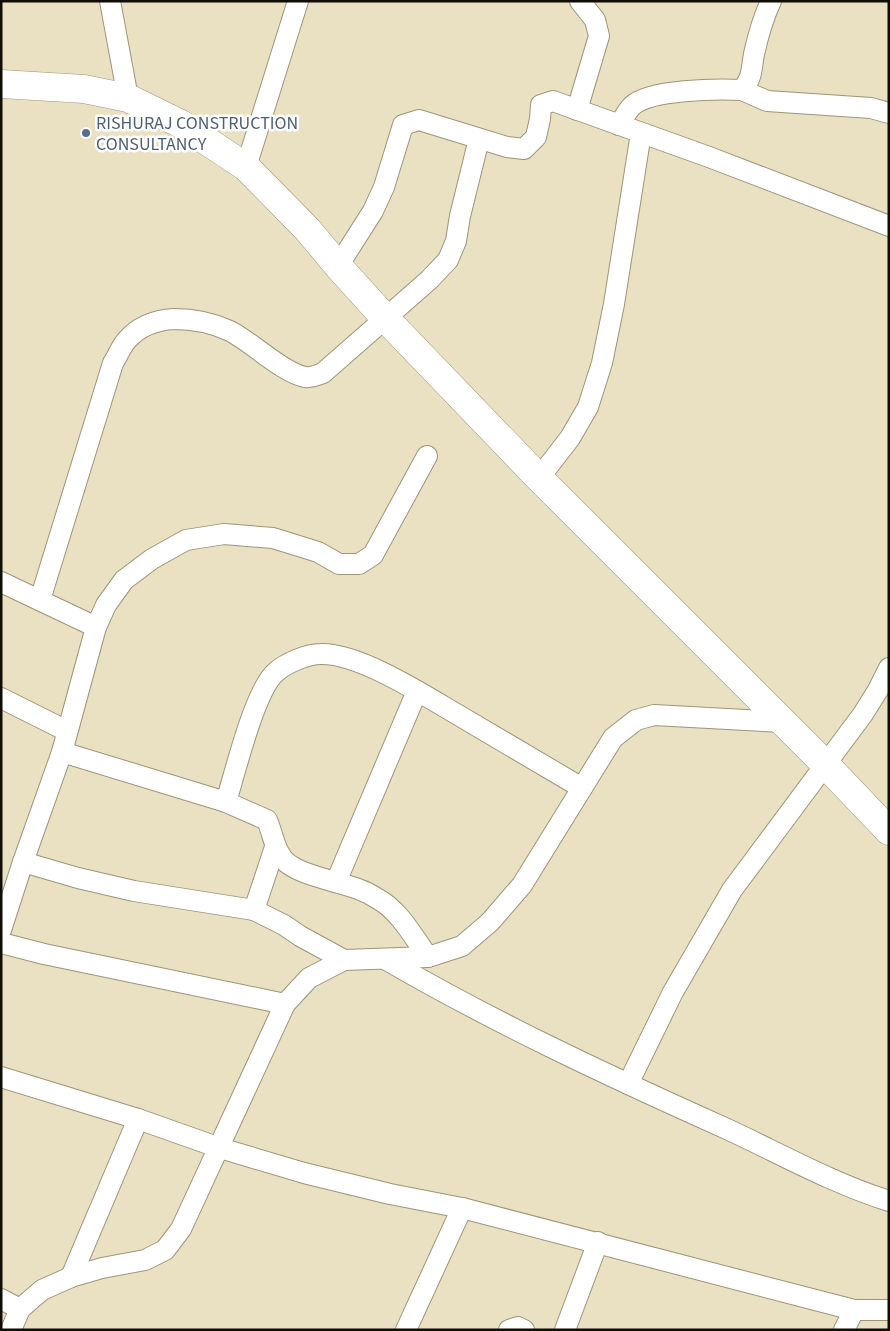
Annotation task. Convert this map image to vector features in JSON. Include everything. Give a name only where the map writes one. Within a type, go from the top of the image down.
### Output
[{"type":"highway","points":[[1,84],[84,89],[128,98],[181,124],[246,167],[308,230],[385,318],[539,478],[825,764],[889,831]]},
{"type":"street","points":[[110,1],[128,98]]},
{"type":"street","points":[[246,167],[298,1]]},
{"type":"street","points":[[577,110],[599,36],[595,20],[580,1]]},
{"type":"street","points":[[742,90],[749,81],[759,34],[771,1]]},
{"type":"street","points":[[619,125],[632,106],[644,99],[658,95],[721,90],[742,90],[768,101],[871,108],[889,113]]},
{"type":"street","points":[[338,266],[384,187],[403,125],[419,120],[507,147],[524,149],[536,136],[541,105],[553,101],[889,226]]},
{"type":"street","points":[[539,478],[570,438],[588,408],[599,372],[614,304],[641,133]]},
{"type":"street","points":[[40,600],[113,363],[126,340],[142,328],[162,320],[187,319],[211,324],[229,331],[244,339],[289,371],[307,378],[323,374],[448,260],[456,241],[460,216],[479,139]]},
{"type":"street","points":[[1,930],[62,752],[96,628],[106,605],[124,580],[152,559],[186,540],[224,534],[273,538],[318,552],[339,564],[358,564],[373,555],[427,456]]},
{"type":"street","points":[[1,582],[96,628]]},
{"type":"street","points":[[226,802],[258,697],[275,672],[303,657],[321,654],[345,657],[361,663],[417,691],[582,788]]},
{"type":"street","points":[[628,1084],[673,992],[732,890],[863,714],[889,668]]},
{"type":"street","points":[[336,882],[417,691]]},
{"type":"street","points":[[1,698],[67,731]]},
{"type":"street","points":[[11,1330],[20,1310],[42,1290],[71,1277],[102,1268],[145,1260],[165,1250],[181,1229],[285,1004],[310,978],[344,960],[428,957],[462,946],[490,922],[522,885],[614,738],[636,720],[654,715],[782,722]]},
{"type":"street","points":[[62,752],[226,802],[267,820],[275,847],[284,861],[301,871],[357,888],[380,900],[397,915],[428,957]]},
{"type":"street","points":[[254,910],[275,847]]},
{"type":"street","points":[[23,862],[78,878],[134,891],[254,910],[344,960]]},
{"type":"street","points":[[1,943],[44,954],[285,1004]]},
{"type":"street","points":[[385,959],[498,1021],[628,1084],[815,1172],[889,1201]]},
{"type":"street","points":[[1,1077],[138,1119],[220,1148],[304,1173],[390,1194],[462,1208],[854,1310],[889,1310]]},
{"type":"street","points":[[71,1277],[138,1119]]},
{"type":"street","points":[[406,1330],[462,1208]]},
{"type":"street","points":[[565,1330],[598,1242]]},
{"type":"street","points":[[1,1299],[20,1310]]},
{"type":"street","points":[[844,1330],[854,1310]]},
{"type":"street","points":[[509,1330],[518,1327],[524,1330]]},
{"type":"place","name":"RISHURAJ CONSTRUCTION CONSULTANCY","points":[[86,133]]}]
